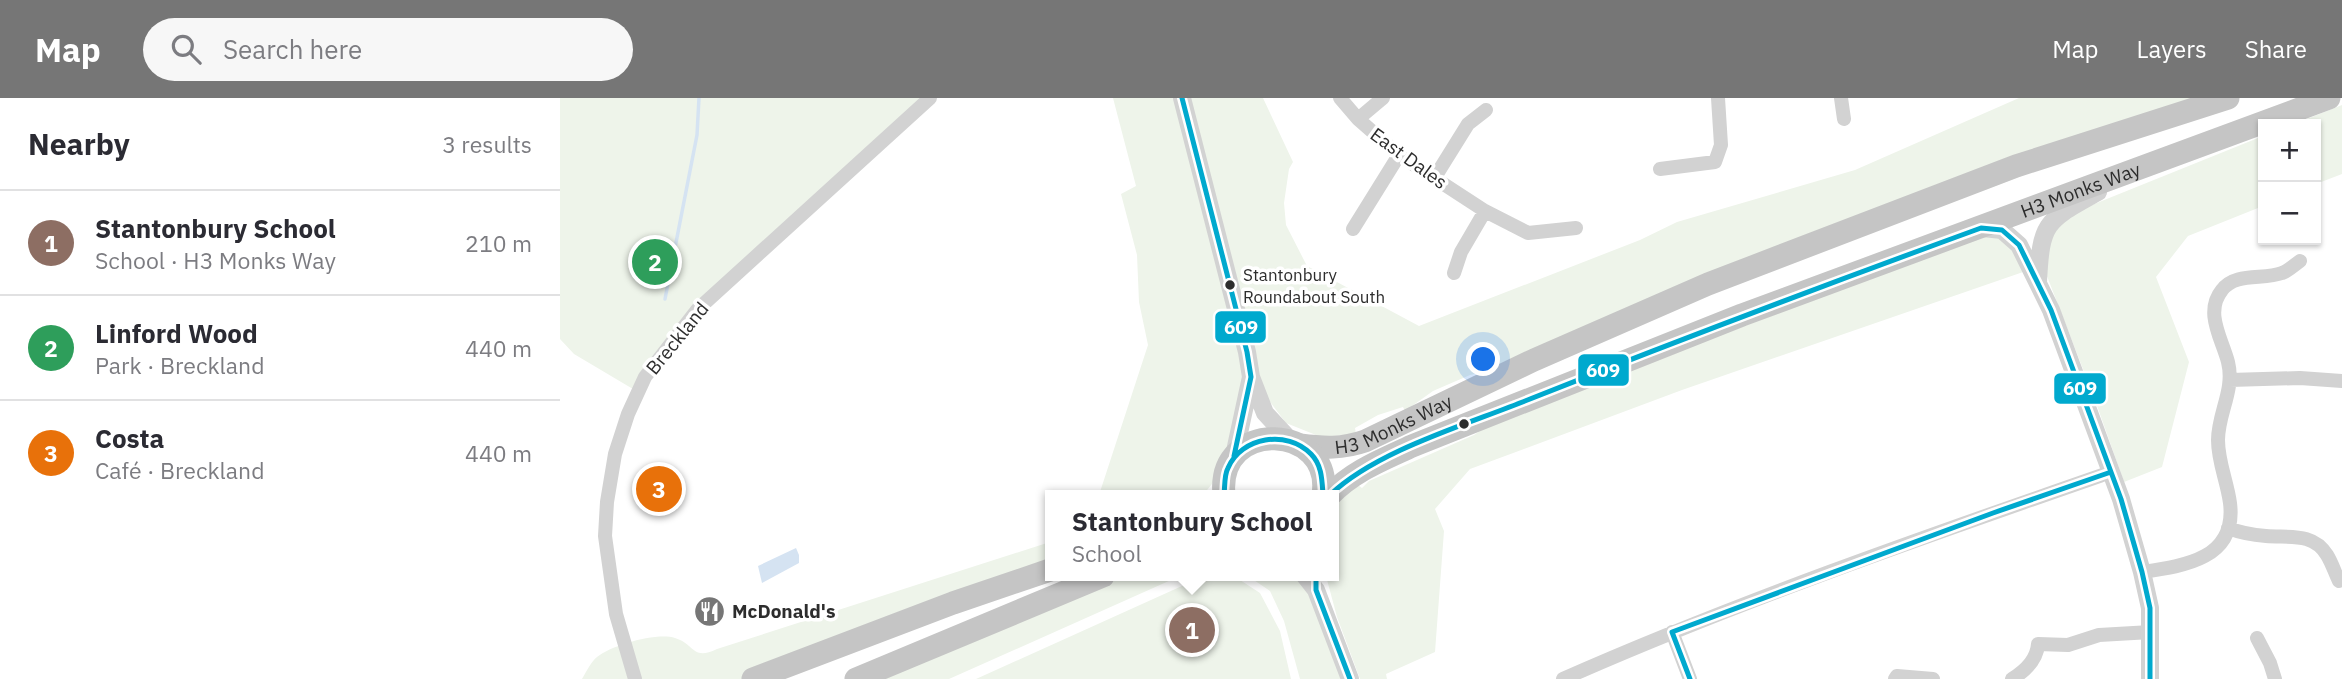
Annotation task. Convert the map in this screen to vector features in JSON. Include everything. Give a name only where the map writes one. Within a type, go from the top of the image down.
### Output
[{"type":"main road","name":"H3 Monks Way","points":[[1231,460],[1245,446],[1260,439],[1275,438],[1331,449],[1356,444],[1410,421],[1534,360],[1708,284],[2016,166],[2228,98]]},
{"type":"main road","name":"H3 Monks Way","points":[[1336,490],[1366,467],[1412,446],[1742,315],[2329,98]]},
{"type":"main road","points":[[1295,443],[1313,456],[1321,471],[1324,490]]},
{"type":"main road","points":[[1207,490],[1231,460]]},
{"type":"main road","points":[[1224,490],[1223,483],[1231,460]]},
{"type":"main road","points":[[753,679],[1045,572]]},
{"type":"main road","points":[[856,679],[1091,581]]},
{"type":"street","name":"Breckland","points":[[631,675],[616,614],[605,537],[607,502],[615,454],[628,414],[645,377],[697,310],[930,98]]},
{"type":"street","points":[[1182,98],[1246,345],[1250,371],[1265,413],[1295,443]]},
{"type":"street","name":"East Dales","points":[[1340,98],[1358,119],[1399,155],[1485,211],[1528,233],[1576,228]]},
{"type":"street","points":[[1358,119],[1383,98]]},
{"type":"street","points":[[1660,170],[1715,162],[1721,145],[1718,98]]},
{"type":"street","points":[[1841,98],[1844,119]]},
{"type":"street","points":[[1435,177],[1468,124],[1486,110]]},
{"type":"street","points":[[1353,229],[1399,155]]},
{"type":"street","points":[[2038,283],[2040,247],[2046,228],[2060,213],[2137,169]]},
{"type":"street","points":[[1454,274],[1461,251],[1485,211]]},
{"type":"street","points":[[1981,228],[2002,230],[2019,245],[2051,310],[2111,472],[2142,572],[2150,608],[2150,679]]},
{"type":"street","points":[[2142,572],[2185,566],[2199,561],[2213,551],[2228,528],[2230,503],[2218,457],[2218,430],[2228,401],[2230,380],[2228,363],[2214,324],[2215,309],[2222,290],[2239,279],[2284,272],[2300,261]]},
{"type":"street","points":[[1231,460],[1250,371]]},
{"type":"street","points":[[2230,380],[2300,378],[2342,382]]},
{"type":"street","points":[[1563,679],[1672,632],[2111,472]]},
{"type":"street","points":[[2228,528],[2268,536],[2298,536],[2312,541],[2327,555],[2339,581]]},
{"type":"street","points":[[1312,581],[1350,679]]},
{"type":"street","points":[[1672,632],[1690,679]]},
{"type":"street","points":[[2012,679],[2025,671],[2037,652],[2038,638],[2068,645],[2099,635],[2151,632]]},
{"type":"street","points":[[2257,638],[2275,679]]},
{"type":"street","points":[[1895,679],[1897,676],[1933,679]]},
{"type":"shaded area","points":[[560,98],[930,98],[697,310],[638,392],[574,354],[560,339]]},
{"type":"shaded area","points":[[1113,98],[1263,98],[1293,162],[1289,169],[1284,203],[1286,225],[1307,266],[1419,326],[1640,240],[1677,222],[1855,170],[2019,98],[2228,98],[1534,360],[1470,375],[1433,391],[1405,411],[1403,407],[1378,415],[1355,428],[1356,434],[1321,437],[1286,423],[1252,378],[1229,463],[1207,490],[1101,490],[1148,345],[1139,302],[1137,255],[1121,194],[1136,186]]},
{"type":"shaded area","points":[[2342,105],[2342,174],[2321,182],[2321,119],[2307,119]]},
{"type":"shaded area","points":[[2258,138],[2258,208],[2188,236],[2156,277],[2189,362],[2162,467],[2124,482],[2045,271],[2047,241],[2067,215]]},
{"type":"shaded area","points":[[1990,233],[2014,243],[2026,271],[1682,390],[1470,469],[1435,509],[1444,531],[1435,652],[1386,674],[1387,679],[1360,679],[1337,617],[1327,581],[1339,581],[1339,498],[1355,483],[1362,488],[1369,481],[1474,435],[1501,417]]},
{"type":"shaded area","points":[[1045,544],[1045,572],[753,679],[582,679],[597,657],[635,641],[667,637],[682,641],[698,652],[717,649]]},
{"type":"shaded area","points":[[1091,581],[1169,581],[949,679],[856,679]]},
{"type":"shaded area","points":[[1193,581],[1242,581],[1260,593],[1280,631],[1291,679],[976,679]]},
{"type":"shaded area","points":[[1255,581],[1307,581],[1346,679],[1300,679],[1284,621],[1270,591]]},
{"type":"water","points":[[796,548],[799,563],[762,583],[758,566]]},
{"type":"waterway","points":[[665,299],[697,135],[699,98]]},
{"type":"transit line","name":"609","points":[[1182,98],[1247,352],[1251,377],[1234,456]]},
{"type":"transit line","name":"609","points":[[1336,490],[1398,451],[1452,428],[1981,228],[2002,230],[2019,245],[2051,310],[2121,499],[2150,608],[2150,679]]},
{"type":"transit line","name":"609","points":[[1224,490],[1226,474],[1234,457],[1254,443],[1278,439],[1301,446],[1315,458],[1321,473],[1323,490]]},
{"type":"transit line","name":"609","points":[[1690,679],[1672,632],[2111,472]]},
{"type":"transit line","name":"609","points":[[1316,581],[1316,590],[1350,679]]},
{"type":"place","name":"Linford Wood","points":[[655,262]]},
{"type":"place","name":"Stantonbury Roundabout South","points":[[1230,285]]},
{"type":"place","name":"Costa","points":[[659,489]]},
{"type":"place","name":"McDonald's","points":[[709,611]]},
{"type":"place","name":"Stantonbury School","points":[[1192,630]]}]
